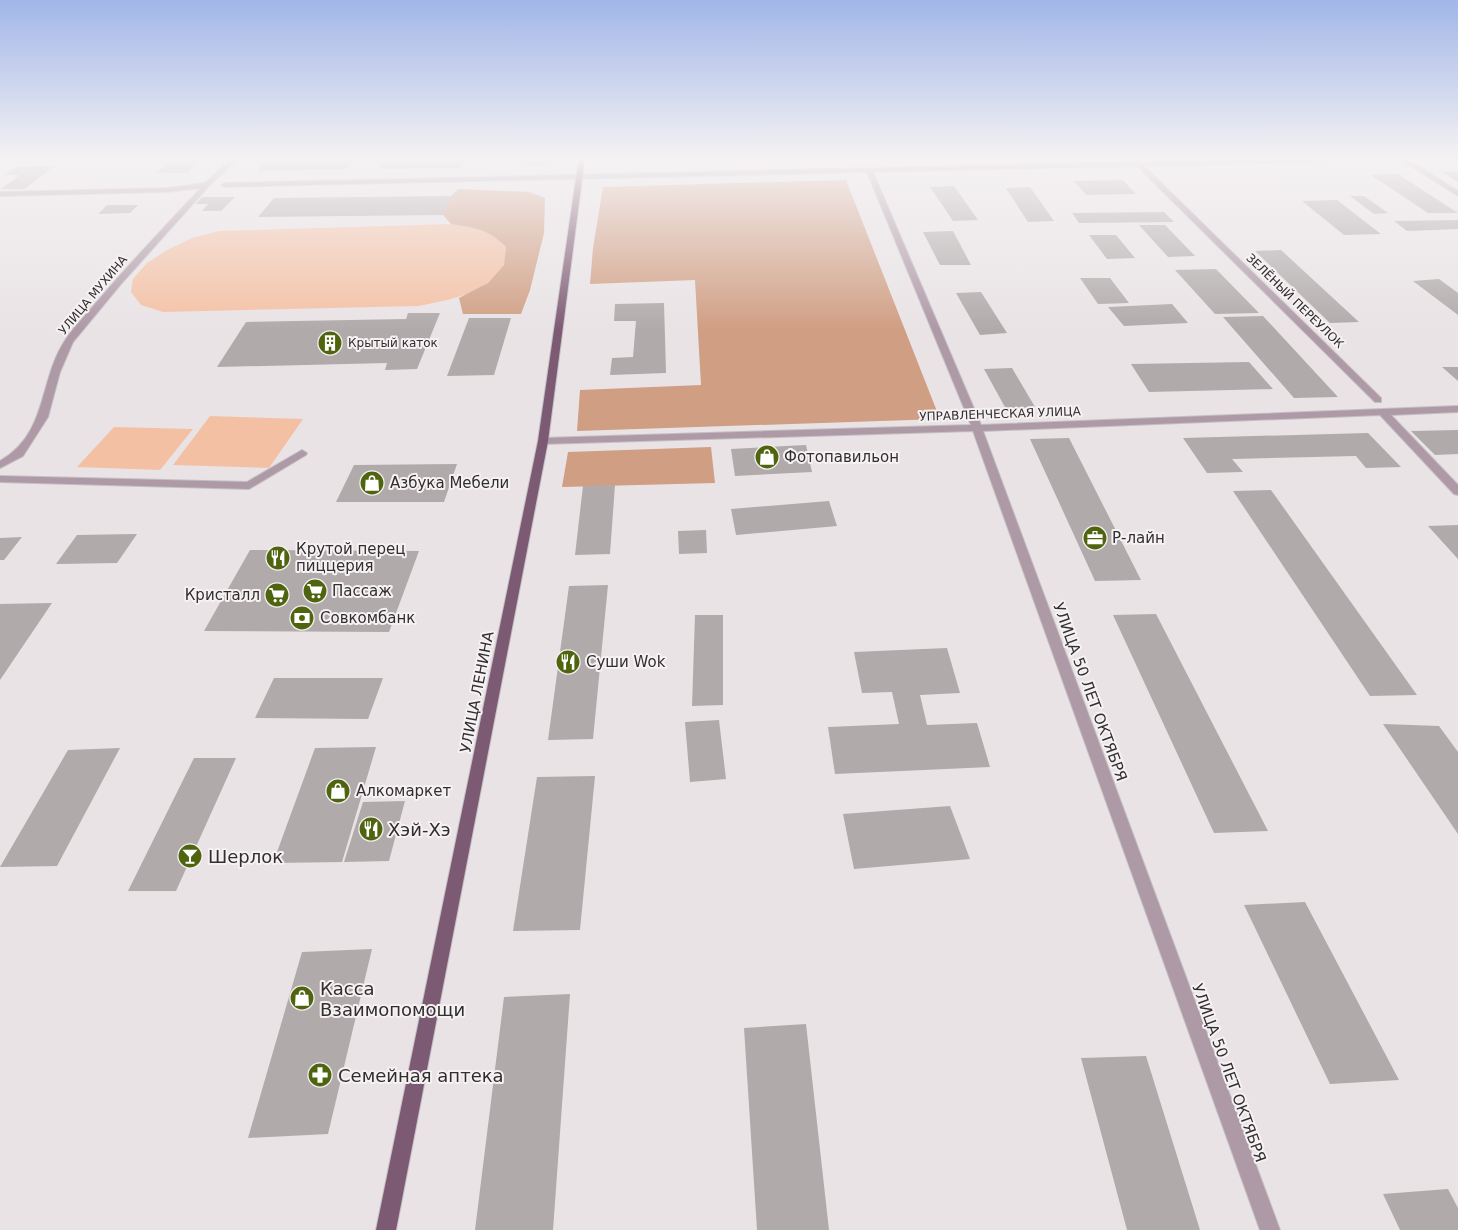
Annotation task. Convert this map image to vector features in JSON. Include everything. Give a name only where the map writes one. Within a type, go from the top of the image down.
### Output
[{"type":"main road","name":"УЛИЦА ЛЕНИНА","points":[[386,1230],[543,441],[573,214]]},
{"type":"street","name":"УЛИЦА МУХИНА","points":[[0,465],[19,454],[43,417],[55,372],[69,341],[118,282],[180,214]]},
{"type":"street","name":"УЛИЦА 50 ЛЕТ ОКТЯБРЯ","points":[[887,214],[976,428],[1270,1230]]},
{"type":"street","name":"ЗЕЛЁНЫЙ ПЕРЕУЛОК","points":[[1189,214],[1378,400]]},
{"type":"street","name":"УПРАВЛЕНЧЕСКАЯ УЛИЦА","points":[[543,441],[976,428],[1458,409]]},
{"type":"street","points":[[1383,412],[1458,491]]},
{"type":"street","points":[[0,479],[249,486],[302,453]]},
{"type":"shaded area","points":[[545,214],[544,233],[530,290],[521,314],[463,314],[459,298],[488,283],[504,265],[506,247],[487,233],[474,228],[451,224],[443,215]]},
{"type":"shaded area","points":[[599,214],[860,214],[940,419],[577,431],[580,390],[701,385],[695,280],[590,284]]},
{"type":"shaded area","points":[[451,224],[474,228],[493,236],[506,247],[503,266],[486,284],[476,290],[465,295],[418,306],[163,312],[141,305],[131,292],[133,279],[147,263],[169,249],[192,238],[219,231]]},
{"type":"shaded area","points":[[210,416],[303,419],[269,468],[173,465]]},
{"type":"shaded area","points":[[114,427],[193,429],[160,470],[77,467]]},
{"type":"shaded area","points":[[711,447],[715,483],[562,487],[568,452]]},
{"type":"building","points":[[260,214],[443,214],[443,215],[258,217]]},
{"type":"building","points":[[949,214],[974,214],[978,220],[953,221]]},
{"type":"building","points":[[1023,214],[1049,214],[1054,221],[1028,222]]},
{"type":"building","points":[[1073,214],[1166,214],[1174,222],[1079,223]]},
{"type":"building","points":[[1319,214],[1356,214],[1381,234],[1344,235]]},
{"type":"building","points":[[1458,220],[1458,229],[1407,231],[1394,221]]},
{"type":"building","points":[[1139,225],[1165,225],[1195,256],[1168,257]]},
{"type":"building","points":[[953,231],[971,265],[940,265],[923,232]]},
{"type":"building","points":[[1089,235],[1116,235],[1135,258],[1107,259]]},
{"type":"building","points":[[1281,250],[1359,322],[1330,323],[1255,251]]},
{"type":"building","points":[[1216,269],[1259,313],[1215,314],[1175,270]]},
{"type":"building","points":[[1080,278],[1110,278],[1129,303],[1098,304]]},
{"type":"building","points":[[1439,279],[1458,293],[1458,315],[1413,281]]},
{"type":"building","points":[[981,292],[1007,333],[980,335],[956,293]]},
{"type":"building","points":[[664,303],[666,373],[610,375],[612,358],[633,357],[636,321],[614,321],[615,304]]},
{"type":"building","points":[[1172,304],[1188,323],[1124,326],[1108,307]]},
{"type":"building","name":"Крытый каток","points":[[408,313],[440,313],[417,369],[385,370],[387,363],[217,367],[246,322],[406,319]]},
{"type":"building","points":[[1263,316],[1338,397],[1294,398],[1223,317]]},
{"type":"building","points":[[469,318],[511,318],[494,375],[447,376]]},
{"type":"building","points":[[1249,362],[1273,389],[1149,392],[1131,364]]},
{"type":"building","points":[[1442,367],[1458,367],[1458,381]]},
{"type":"building","points":[[1012,368],[1035,407],[1006,409],[984,369]]},
{"type":"building","points":[[1458,430],[1458,454],[1435,455],[1411,431]]},
{"type":"building","points":[[1368,433],[1401,467],[1366,468],[1356,456],[1232,459],[1243,472],[1207,473],[1183,438]]},
{"type":"building","points":[[1069,438],[1141,580],[1095,581],[1030,439]]},
{"type":"building","points":[[806,445],[812,472],[735,476],[731,449]]},
{"type":"building","points":[[457,464],[444,502],[336,502],[354,465]]},
{"type":"building","points":[[615,485],[610,554],[575,555],[583,486]]},
{"type":"building","points":[[1271,490],[1417,695],[1370,696],[1233,491]]},
{"type":"building","points":[[829,501],[837,526],[736,535],[731,509]]},
{"type":"building","points":[[1458,525],[1458,559],[1428,526]]},
{"type":"building","points":[[706,530],[707,553],[679,554],[678,531]]},
{"type":"building","points":[[137,534],[117,563],[56,564],[77,535]]},
{"type":"building","points":[[22,537],[4,560],[0,560],[0,538]]},
{"type":"building","name":"Пассаж","points":[[250,550],[419,551],[389,632],[204,631]]},
{"type":"building","points":[[608,585],[593,739],[548,740],[569,586]]},
{"type":"building","points":[[52,603],[0,680],[0,604]]},
{"type":"building","points":[[1156,614],[1268,831],[1214,833],[1113,615]]},
{"type":"building","points":[[695,615],[723,615],[723,705],[692,706]]},
{"type":"building","points":[[947,648],[960,693],[920,695],[927,725],[977,723],[990,767],[835,774],[828,727],[899,724],[892,692],[862,693],[854,652]]},
{"type":"building","points":[[274,678],[383,678],[368,719],[255,718]]},
{"type":"building","points":[[719,720],[726,779],[690,782],[685,722]]},
{"type":"building","points":[[1383,724],[1439,726],[1458,752],[1458,834]]},
{"type":"building","points":[[376,747],[342,862],[273,863],[315,748]]},
{"type":"building","points":[[120,748],[57,866],[0,867],[68,750]]},
{"type":"building","points":[[194,758],[236,758],[176,891],[128,891]]},
{"type":"building","points":[[595,776],[580,930],[513,931],[537,777]]},
{"type":"building","points":[[405,801],[389,861],[344,862],[363,802]]},
{"type":"building","points":[[950,806],[970,859],[854,869],[843,814]]},
{"type":"building","points":[[1305,902],[1399,1080],[1330,1084],[1244,905]]},
{"type":"building","points":[[372,949],[328,1134],[248,1138],[302,952]]},
{"type":"building","points":[[570,994],[553,1230],[475,1230],[504,997]]},
{"type":"building","points":[[806,1024],[829,1230],[757,1230],[744,1028]]},
{"type":"building","points":[[1146,1056],[1200,1230],[1127,1230],[1081,1058]]},
{"type":"building","points":[[1448,1189],[1458,1208],[1458,1230],[1400,1230],[1383,1194]]},
{"type":"place","name":"Крытый каток","points":[[330,343]]},
{"type":"place","name":"Фотопавильон","points":[[767,457]]},
{"type":"place","name":"Азбука Мебели","points":[[372,483]]},
{"type":"place","name":"Р-лайн","points":[[1095,538]]},
{"type":"place","name":"Крутой перец пиццерия","points":[[278,558]]},
{"type":"place","name":"Пассаж","points":[[315,591]]},
{"type":"place","name":"Кристалл","points":[[277,595]]},
{"type":"place","name":"Совкомбанк","points":[[302,618]]},
{"type":"place","name":"Суши Wok","points":[[568,662]]},
{"type":"place","name":"Алкомаркет","points":[[338,791]]},
{"type":"place","name":"Хэй-Хэ","points":[[371,829]]},
{"type":"place","name":"Шерлок","points":[[190,856]]},
{"type":"place","name":"Касса Взаимопомощи","points":[[302,998]]},
{"type":"place","name":"Семейная аптека","points":[[320,1075]]}]
